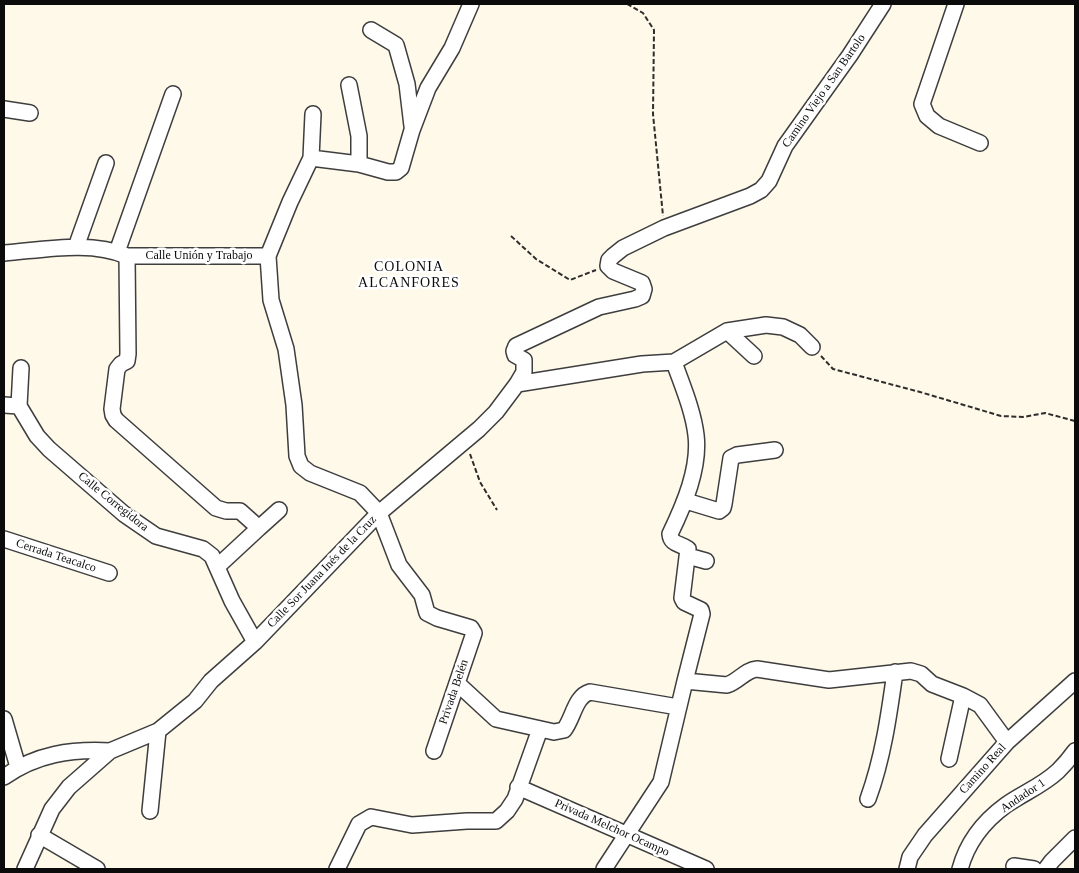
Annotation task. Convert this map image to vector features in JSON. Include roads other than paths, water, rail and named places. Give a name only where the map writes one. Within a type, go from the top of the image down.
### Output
[{"type":"street","points":[[311,158],[359,164],[388,172],[396,172],[402,168],[412,130],[428,88],[452,48],[471,4]]},
{"type":"street","name":"Camino Viejo a San Bartolo","points":[[517,384],[524,372],[525,363],[524,360],[515,356],[516,346],[599,306],[642,296],[644,289],[642,283],[613,271],[608,266],[609,260],[623,248],[664,228],[750,196],[761,190],[769,180],[785,146],[850,55],[883,4]]},
{"type":"street","points":[[956,4],[922,104],[927,116],[939,126],[980,143]]},
{"type":"street","points":[[371,30],[396,45],[407,84],[412,130]]},
{"type":"street","points":[[349,86],[359,136],[359,164]]},
{"type":"street","points":[[174,94],[122,254],[127,361],[117,369],[112,415],[216,508],[240,511],[258,528]]},
{"type":"street","points":[[4,109],[30,113]]},
{"type":"street","points":[[268,256],[311,158],[313,114]]},
{"type":"street","points":[[76,247],[106,162]]},
{"type":"street","name":"Calle Unión y Trabajo","points":[[4,253],[76,247],[122,254],[268,256],[270,300],[286,349],[294,406],[297,456],[301,466],[310,473],[360,493],[379,513]]},
{"type":"street","points":[[517,384],[642,364],[674,362],[727,331],[766,325],[783,327],[800,335],[812,347]]},
{"type":"street","points":[[727,331],[754,356]]},
{"type":"street","points":[[604,869],[660,782],[702,614],[701,610],[684,602],[682,598],[688,549],[683,545],[673,543],[670,534],[686,501],[696,457],[696,436],[692,416],[674,362]]},
{"type":"street","points":[[11,405],[20,368]]},
{"type":"street","name":"Calle Sor Juana Inés de la Cruz","points":[[25,869],[52,809],[69,787],[110,751],[158,731],[196,701],[211,681],[255,642],[379,513],[496,412],[517,384]]},
{"type":"street","name":"Calle Corregidora","points":[[11,405],[49,449],[124,514],[156,536],[203,550],[212,556],[232,601],[255,642]]},
{"type":"street","points":[[686,501],[719,511],[723,508],[724,504],[731,458],[737,455],[775,450]]},
{"type":"street","points":[[218,566],[279,510]]},
{"type":"street","name":"Privada Belén","points":[[379,513],[399,565],[422,596],[427,613],[437,618],[472,628],[474,633],[434,751]]},
{"type":"street","name":"Cerrada Teacalco","points":[[4,539],[109,573]]},
{"type":"street","points":[[688,556],[706,561]]},
{"type":"street","points":[[685,682],[727,685],[733,683],[749,670],[829,680],[911,671],[921,674],[932,684],[980,705],[1007,742]]},
{"type":"street","points":[[868,799],[877,774],[884,745],[896,672]]},
{"type":"street","name":"Camino Real","points":[[907,869],[910,857],[925,835],[1007,742],[1075,682]]},
{"type":"street","points":[[457,683],[496,719],[554,732],[564,730],[569,724],[584,693],[590,692],[678,707]]},
{"type":"street","points":[[949,759],[963,696]]},
{"type":"street","points":[[4,719],[18,767]]},
{"type":"street","points":[[337,869],[359,824],[371,817],[412,825],[496,821],[508,811],[514,799],[540,729]]},
{"type":"street","points":[[150,811],[158,731]]},
{"type":"street","points":[[4,777],[29,761],[66,752],[86,750],[110,751]]},
{"type":"street","name":"Andador 1","points":[[960,869],[969,844],[981,828],[1006,805],[1026,794],[1059,770],[1075,751]]},
{"type":"street","name":"Privada Melchor Ocampo","points":[[518,787],[706,869]]},
{"type":"street","points":[[39,835],[97,869]]},
{"type":"street","points":[[1046,869],[1075,838]]},
{"type":"street","points":[[1014,866],[1034,869]]},
{"type":"district","name":"COLONIA ALCANFORES","points":[[409,276]]}]
